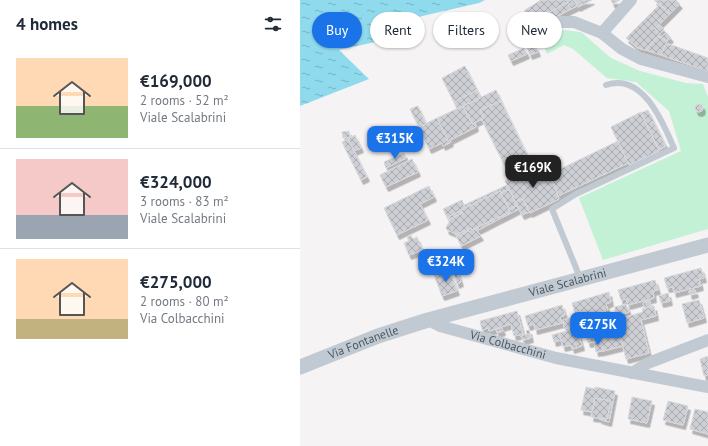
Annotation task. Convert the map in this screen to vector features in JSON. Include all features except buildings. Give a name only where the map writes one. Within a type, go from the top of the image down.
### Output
[{"type":"street","points":[[602,33],[631,0]]},
{"type":"street","points":[[562,22],[574,22],[602,33],[622,49],[641,59],[708,77]]},
{"type":"street","name":"Viale Scalabrini","points":[[428,320],[581,280],[708,244]]},
{"type":"street","name":"Via Fontanelle","points":[[300,367],[378,336],[428,320]]},
{"type":"street","name":"Via Colbacchini","points":[[428,320],[440,326],[556,358],[708,387]]},
{"type":"street","points":[[632,372],[648,363],[708,340]]},
{"type":"lane","points":[[581,280],[552,209],[576,194],[674,148],[658,113],[640,92],[632,86],[613,83],[606,85]]},
{"type":"green space","points":[[562,30],[581,32],[611,58],[640,71],[686,83],[703,84],[708,97],[708,229],[603,260],[579,198],[681,151],[669,111],[636,82],[607,78],[573,49],[564,45],[562,46]]},
{"type":"green space","points":[[545,48],[558,48],[547,54]]},
{"type":"water","points":[[300,0],[485,0],[479,3],[440,12],[433,12],[433,14],[425,15],[425,12],[370,12],[370,43],[362,45],[362,12],[312,12],[312,48],[348,48],[339,50],[369,79],[300,106]]}]
